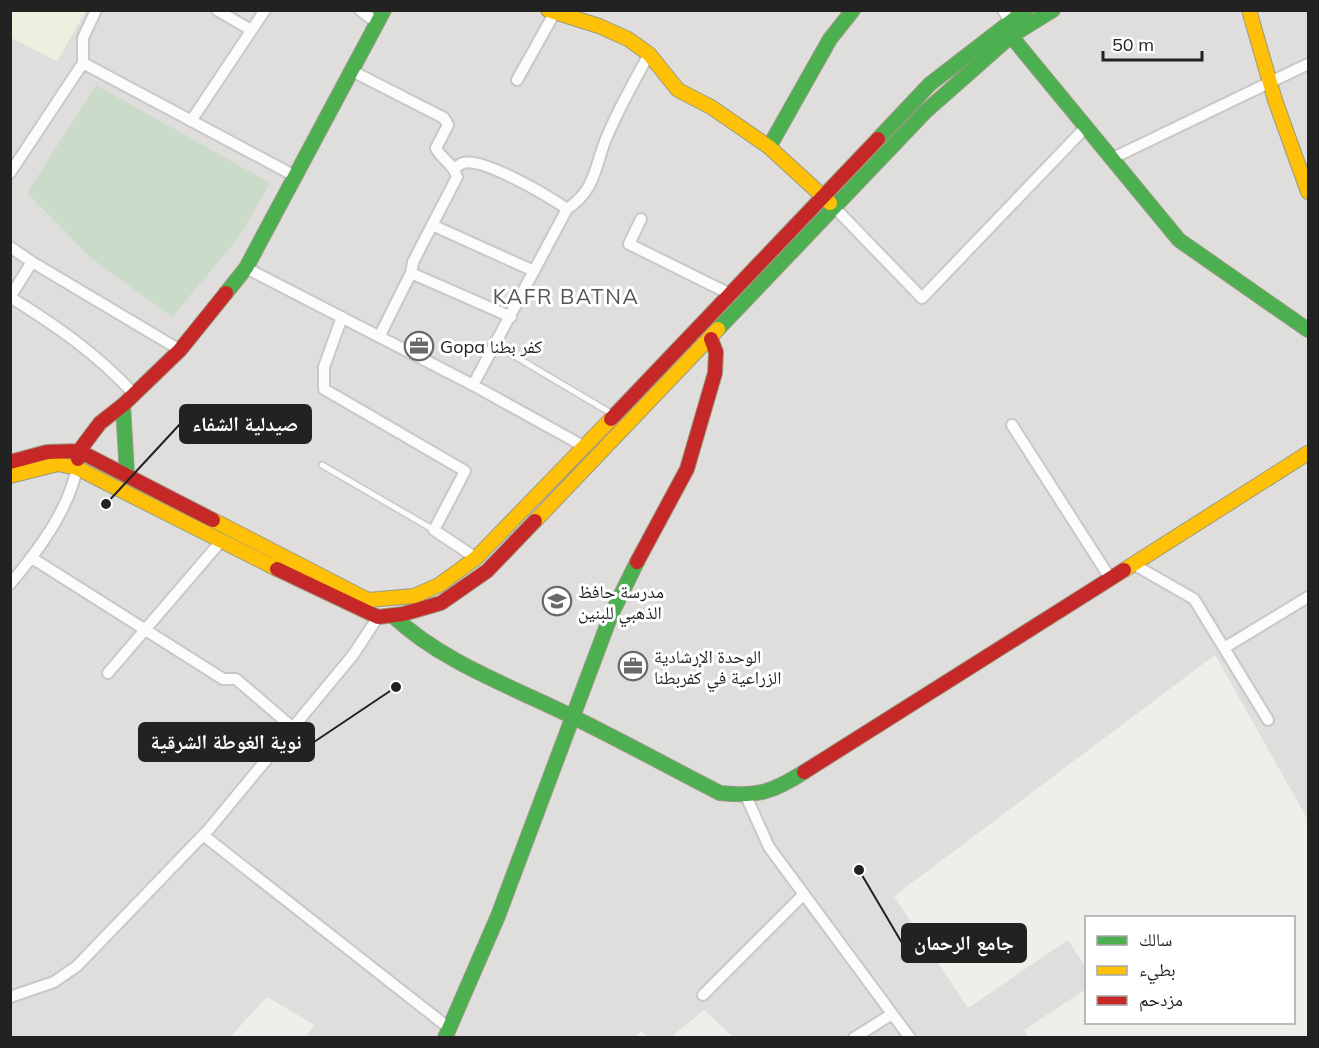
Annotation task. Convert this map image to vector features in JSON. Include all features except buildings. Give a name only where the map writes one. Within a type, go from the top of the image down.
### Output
[{"type":"street","points":[[10,173],[83,63],[83,38],[96,10]]},
{"type":"street","points":[[218,10],[251,30]]},
{"type":"street","points":[[191,120],[264,10]]},
{"type":"street","points":[[10,584],[32,558],[72,491],[79,451],[100,423],[123,405],[180,350],[246,268],[381,17],[360,10]]},
{"type":"street","points":[[769,147],[830,39],[853,10]]},
{"type":"street","points":[[10,462],[47,452],[79,451],[368,600],[403,599],[430,591],[444,584],[476,558],[732,295],[930,84],[1006,16],[1026,10]]},
{"type":"street","points":[[10,476],[58,464],[77,468],[324,593],[378,616],[393,616],[441,603],[488,571],[926,111],[1011,36],[1053,10]]},
{"type":"street","points":[[1249,10],[1308,192]]},
{"type":"street","points":[[517,80],[551,12],[599,26],[628,39],[649,54],[678,90],[711,106],[769,147],[824,197],[922,298],[1086,128]]},
{"type":"street","points":[[1006,16],[1011,36],[1179,240],[1308,330]]},
{"type":"street","points":[[473,385],[567,209],[583,198],[598,166],[608,135],[649,54]]},
{"type":"street","points":[[83,63],[295,176]]},
{"type":"street","points":[[1111,159],[1307,68]]},
{"type":"street","points":[[352,71],[444,118],[447,125],[436,148],[440,157],[455,168],[457,177],[413,262],[411,273],[379,337]]},
{"type":"street","points":[[455,168],[464,163],[481,164],[553,199],[567,209]]},
{"type":"street","points":[[641,219],[629,244],[732,295]]},
{"type":"street","points":[[432,225],[534,271]]},
{"type":"street","points":[[10,247],[180,350]]},
{"type":"street","points":[[32,262],[11,297],[73,337],[109,368],[133,393]]},
{"type":"street","points":[[246,268],[473,385],[585,447]]},
{"type":"street","points":[[411,273],[511,317]]},
{"type":"street","points":[[342,317],[324,367],[324,389],[465,471],[434,530],[476,558]]},
{"type":"street","points":[[203,835],[447,1033],[498,916],[607,626],[634,566],[661,521],[687,469],[715,373],[716,352],[711,339]]},
{"type":"street","points":[[123,405],[127,475]]},
{"type":"street","points":[[1012,425],[1110,578]]},
{"type":"street","points":[[393,616],[410,634],[502,684],[572,716],[720,793],[746,796],[776,790],[1308,453]]},
{"type":"street","points":[[108,673],[222,540]]},
{"type":"street","points":[[32,558],[223,679],[236,679],[292,727]]},
{"type":"street","points":[[1133,564],[1194,599],[1268,720]]},
{"type":"street","points":[[1224,648],[1308,597]]},
{"type":"street","points":[[10,997],[54,982],[77,966],[203,835],[353,655],[373,628],[378,616]]},
{"type":"street","points":[[746,796],[769,847],[910,1038]]},
{"type":"street","points":[[703,995],[804,894]]},
{"type":"street","points":[[854,1038],[892,1014]]},
{"type":"lane","points":[[496,345],[615,416]]},
{"type":"lane","points":[[322,465],[434,530]]},
{"type":"shaded area","points":[[86,10],[1308,11],[1308,820],[1215,655],[894,896],[968,1008],[1068,940],[1085,966],[1085,990],[1024,1030],[1028,1037],[733,1037],[704,1010],[671,1037],[648,1037],[641,1031],[635,1038],[305,1037],[315,1025],[267,997],[230,1037],[11,1037],[10,37],[57,61]]},
{"type":"green space","points":[[10,11],[86,11],[57,61],[11,37]]},
{"type":"green space","points":[[96,85],[270,183],[239,237],[172,317],[91,258],[27,193]]},
{"type":"traffic: fast","points":[[226,293],[246,268],[384,10]]},
{"type":"traffic: fast","points":[[769,147],[830,39],[853,10]]},
{"type":"traffic: fast","points":[[878,139],[930,84],[1026,10]]},
{"type":"traffic: fast","points":[[718,329],[926,111],[1011,36],[1053,10]]},
{"type":"traffic: fast","points":[[1010,27],[1011,36],[1179,240],[1308,330]]},
{"type":"traffic: fast","points":[[123,405],[127,475]]},
{"type":"traffic: fast","points":[[445,1038],[498,916],[611,615],[637,562]]},
{"type":"traffic: fast","points":[[393,616],[413,633],[456,661],[591,726],[720,793],[764,792],[804,772]]},
{"type":"traffic: slow","points":[[548,10],[599,26],[628,39],[649,54],[678,90],[711,107],[769,147],[830,203]]},
{"type":"traffic: slow","points":[[1249,10],[1275,100],[1308,192]]},
{"type":"traffic: slow","points":[[535,521],[718,329]]},
{"type":"traffic: slow","points":[[213,520],[368,600],[414,596],[439,585],[476,558],[611,419]]},
{"type":"traffic: slow","points":[[1124,570],[1308,453]]},
{"type":"traffic: slow","points":[[10,476],[58,464],[77,468],[277,569]]},
{"type":"traffic: jam","points":[[611,419],[878,139]]},
{"type":"traffic: jam","points":[[78,459],[79,451],[100,423],[123,405],[180,350],[226,293]]},
{"type":"traffic: jam","points":[[637,562],[687,469],[715,373],[716,352],[711,339]]},
{"type":"traffic: jam","points":[[10,462],[47,452],[79,451],[213,520]]},
{"type":"traffic: jam","points":[[277,569],[378,617],[403,614],[441,603],[487,571],[535,521]]},
{"type":"traffic: jam","points":[[804,772],[1124,570]]},
{"type":"place","name":"Gopa كفر بطنا","points":[[419,346]]},
{"type":"place","name":"صيدلية الشفاء","points":[[106,504]]},
{"type":"place","name":"مدرسة حافظ الذهبي للبنين","points":[[557,601]]},
{"type":"place","name":"الوحدة الإرشادية الزراعية في كفربطنا","points":[[633,666]]},
{"type":"place","name":"نوية الغوطة الشرقية","points":[[396,687]]},
{"type":"place","name":"جامع الرحمان","points":[[859,870]]},
{"type":"district","name":"KAFR BATNA","points":[[566,296]]}]
